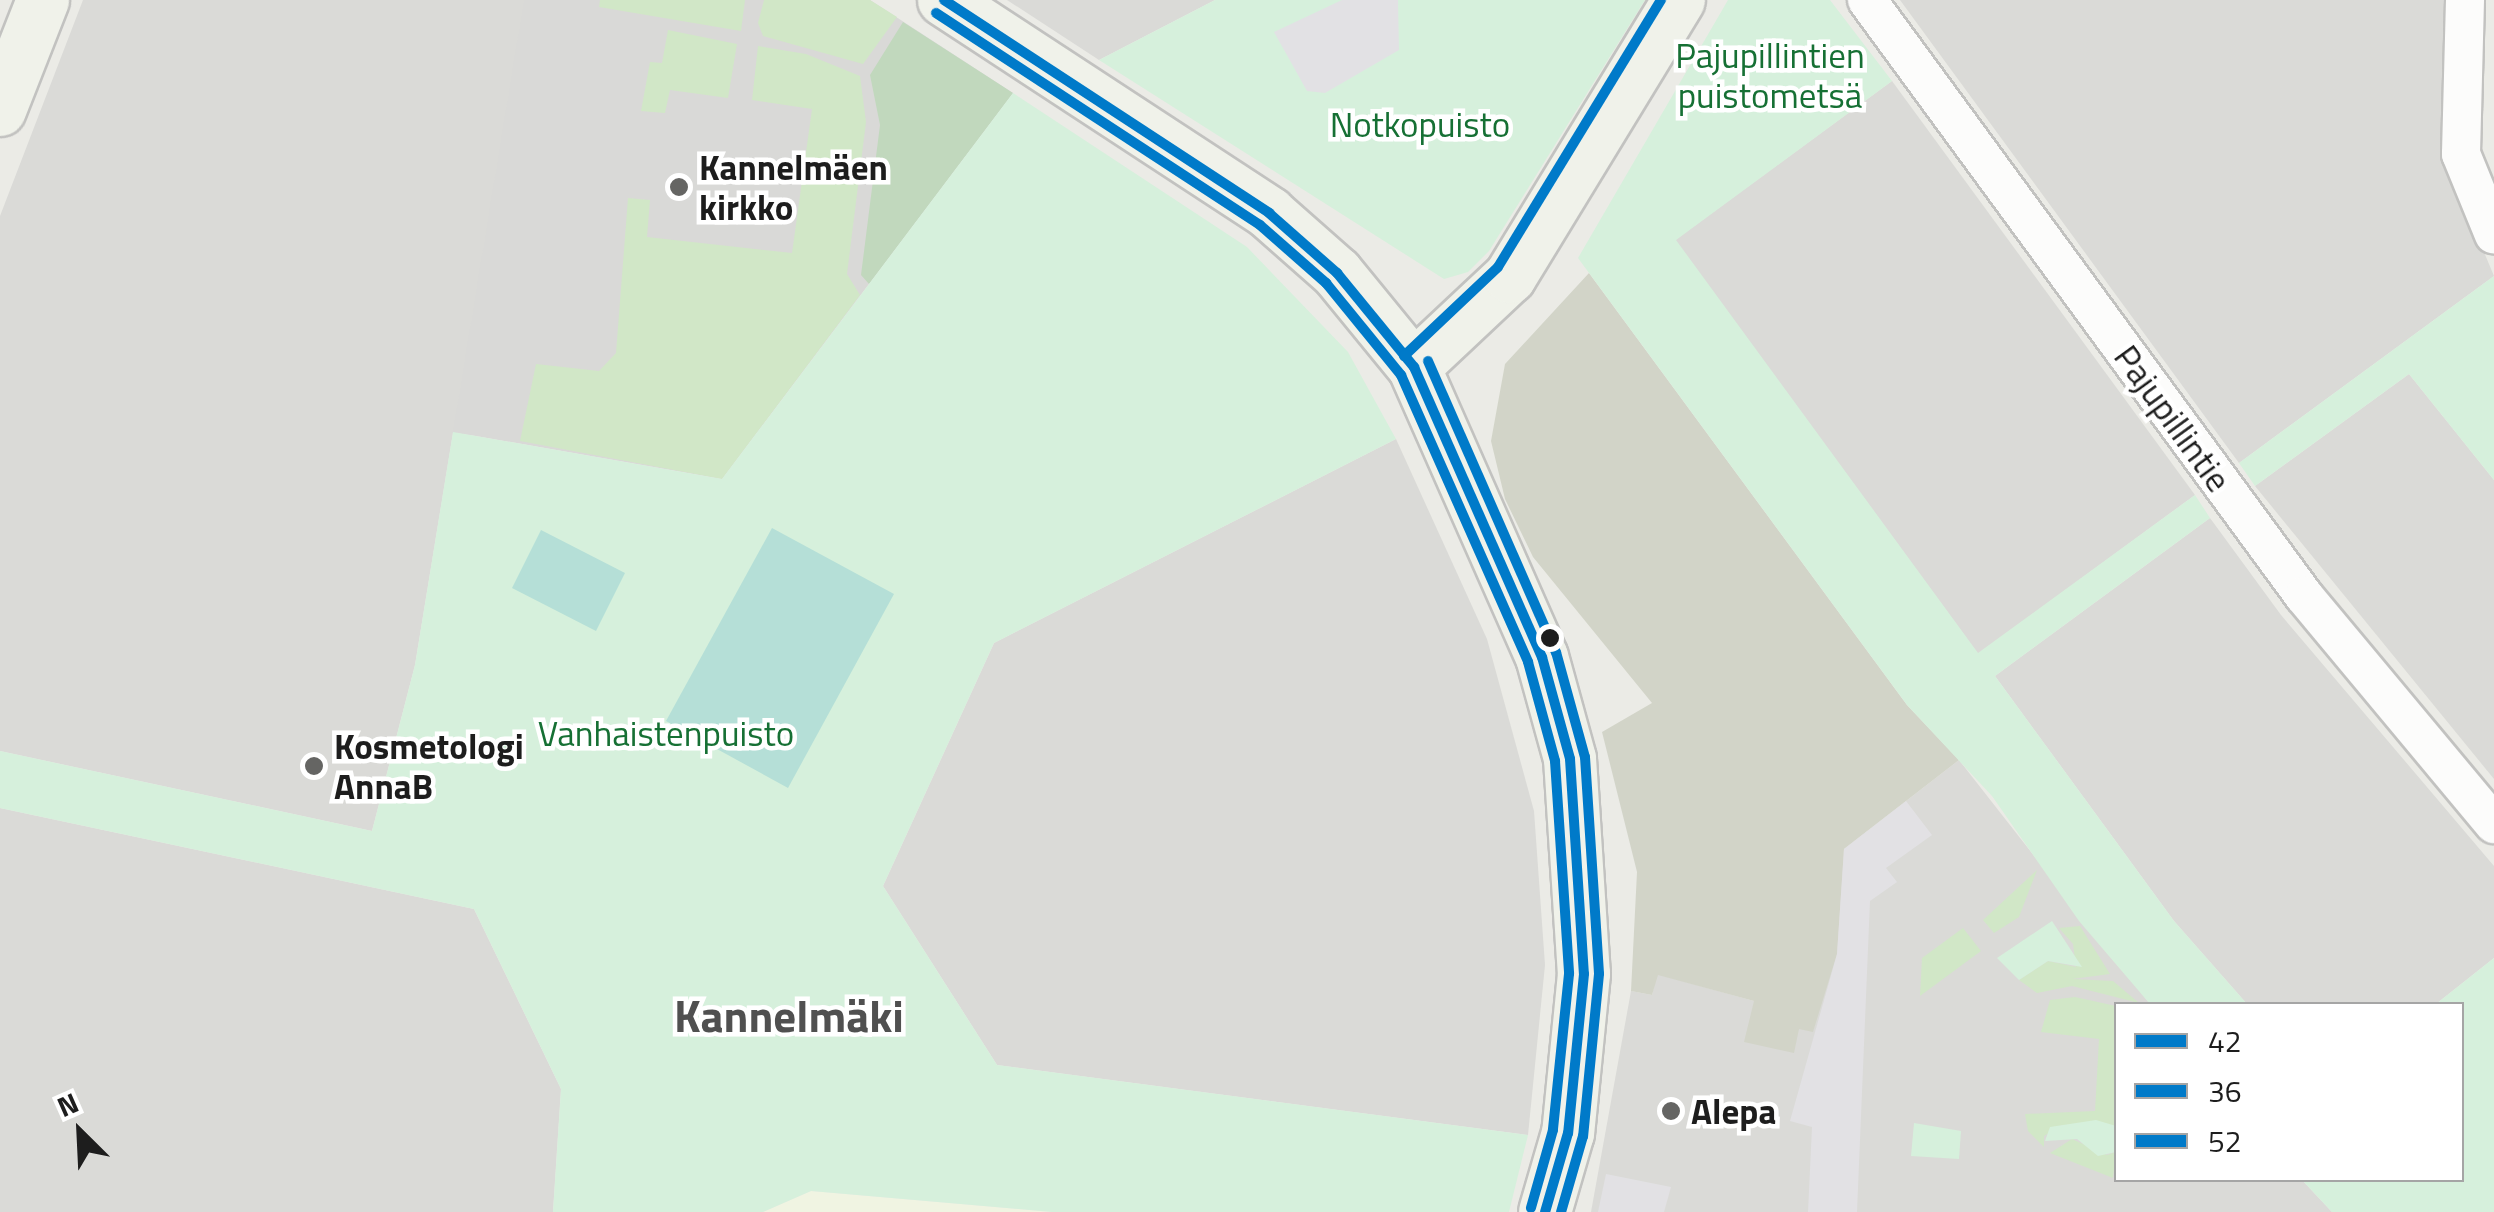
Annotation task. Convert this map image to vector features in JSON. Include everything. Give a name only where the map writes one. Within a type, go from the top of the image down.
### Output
[{"type":"main road","points":[[0,110],[43,0]]},
{"type":"main road","points":[[944,0],[1269,213],[1337,272],[1414,366],[1542,657],[1570,760],[1584,974],[1568,1133],[1545,1212]]},
{"type":"main road","points":[[1414,366],[1510,277],[1679,0]]},
{"type":"street","name":"Pajupillintie","points":[[1867,0],[2304,596],[2494,824]]},
{"type":"street","points":[[2465,0],[2461,154],[2494,236]]},
{"type":"shaded area","points":[[83,0],[567,0],[520,440],[453,433],[415,665],[372,831],[0,751],[0,216]]},
{"type":"shaded area","points":[[524,0],[870,0],[1013,93],[722,479],[453,432]]},
{"type":"shaded area","points":[[1007,0],[1215,0],[1099,60]]},
{"type":"shaded area","points":[[1342,0],[1398,0],[1399,50],[1325,93],[1307,91],[1274,32]]},
{"type":"shaded area","points":[[1900,0],[2449,0],[2445,159],[2494,276],[2239,463]]},
{"type":"shaded area","points":[[1892,81],[2195,495],[1978,654],[1675,240]]},
{"type":"shaded area","points":[[1589,273],[1907,705],[1959,760],[1844,849],[1837,954],[1813,1032],[1799,1029],[1794,1053],[1744,1042],[1754,1001],[1658,975],[1652,995],[1631,991],[1637,872],[1602,732],[1652,703],[1533,557],[1505,499],[1491,441],[1505,364]]},
{"type":"shaded area","points":[[2409,374],[2494,480],[2494,779],[2255,486]]},
{"type":"shaded area","points":[[1396,439],[1487,639],[1534,811],[1545,965],[1528,1135],[997,1065],[883,886],[994,643]]},
{"type":"shaded area","points":[[2210,518],[2281,615],[2494,866],[2494,958],[2439,1002],[2245,1002],[2174,921],[1995,676]]},
{"type":"shaded area","points":[[772,528],[894,594],[788,788],[666,721]]},
{"type":"shaded area","points":[[541,530],[625,573],[596,631],[512,588]]},
{"type":"shaded area","points":[[1959,760],[2148,1002],[2114,1002],[2114,1182],[2304,1182],[2332,1212],[1591,1212],[1631,991],[1652,995],[1657,974],[1754,1001],[1813,1031],[1844,849]]},
{"type":"shaded area","points":[[1906,801],[1932,835],[1886,868],[1897,882],[1870,901],[1857,1212],[1808,1212],[1812,1127],[1790,1121],[1837,954],[1844,849]]},
{"type":"shaded area","points":[[0,808],[474,909],[561,1089],[553,1212],[0,1212]]},
{"type":"shaded area","points":[[1606,1174],[1671,1187],[1664,1212],[1598,1212]]},
{"type":"shaded area","points":[[811,1191],[1052,1212],[763,1212]]},
{"type":"green space","points":[[600,0],[745,0],[741,31],[599,7]]},
{"type":"green space","points":[[764,0],[870,0],[897,17],[863,64],[763,36],[758,23]]},
{"type":"green space","name":"Notkopuisto","points":[[1215,0],[1645,0],[1489,251],[1468,272],[1444,279],[1099,60]]},
{"type":"green space","name":"Pajupillintien puistometsä","points":[[1728,0],[1830,0],[1892,81],[1676,240],[1978,653],[2195,495],[2210,518],[1995,676],[2174,921],[2245,1002],[2148,1002],[2079,921],[1992,796],[1907,705],[1578,258]]},
{"type":"green space","points":[[903,22],[1013,93],[869,284],[861,275],[880,125],[870,75]]},
{"type":"green space","points":[[668,30],[737,44],[728,98],[670,90],[665,113],[641,111],[650,62],[662,63]]},
{"type":"green space","points":[[758,46],[806,54],[860,76],[866,122],[847,274],[860,295],[722,479],[520,441],[536,364],[599,371],[616,353],[628,198],[650,200],[647,237],[792,253],[812,109],[752,100]]},
{"type":"green space","name":"Vanhaistenpuisto","points":[[1013,93],[1247,247],[1348,352],[1396,439],[994,643],[883,886],[997,1065],[1528,1135],[1509,1212],[1052,1212],[811,1191],[763,1212],[553,1212],[561,1089],[474,909],[0,808],[0,751],[372,831],[415,665],[453,432],[722,479]]},
{"type":"green space","points":[[2494,276],[2494,480],[2409,374],[2255,486],[2239,463]]},
{"type":"green space","points":[[2037,870],[2019,917],[1994,933],[1983,920]]},
{"type":"green space","points":[[2052,921],[2082,967],[2048,961],[2019,980],[1997,958]]},
{"type":"green space","points":[[2080,926],[2110,974],[2072,979],[2113,981],[2138,1002],[2072,986],[2037,993],[2019,980],[2048,961],[2076,967],[2073,944],[2059,928]]},
{"type":"green space","points":[[1963,928],[1981,951],[1920,996],[1922,958]]},
{"type":"green space","points":[[2494,958],[2494,1212],[2332,1212],[2304,1182],[2464,1182],[2464,1002],[2439,1002]]},
{"type":"green space","points":[[2075,997],[2114,1006],[2114,1126],[2062,1125],[2044,1136],[2044,1147],[2028,1131],[2025,1114],[2095,1111],[2099,1039],[2041,1032],[2050,1000]]},
{"type":"green space","points":[[2096,1120],[2114,1125],[2114,1152],[2098,1156],[2077,1139],[2045,1141],[2050,1127]]},
{"type":"green space","points":[[1914,1123],[1961,1131],[1959,1159],[1911,1156]]},
{"type":"green space","points":[[2072,1139],[2107,1155],[2114,1153],[2113,1178],[2050,1153]]},
{"type":"transit line","name":"42","points":[[944,0],[1269,213],[1337,273],[1414,367],[1542,657],[1570,759],[1584,974],[1568,1133],[1545,1212]]},
{"type":"transit line","name":"52","points":[[1404,356],[1498,267],[1661,0]]},
{"type":"transit line","name":"36","points":[[936,13],[1260,225],[1326,283],[1401,375],[1528,662],[1555,761],[1569,974],[1553,1130],[1531,1208]]},
{"type":"transit line","name":"52","points":[[1428,361],[1556,652],[1585,757],[1599,974],[1583,1136],[1561,1212]]},
{"type":"place","name":"Kannelmäen kirkko","points":[[679,187]]},
{"type":"place","name":"Kosmetologi AnnaB","points":[[314,766]]},
{"type":"place","name":"Alepa","points":[[1671,1111]]},
{"type":"district","name":"Kannelmäki","points":[[789,1016]]}]
